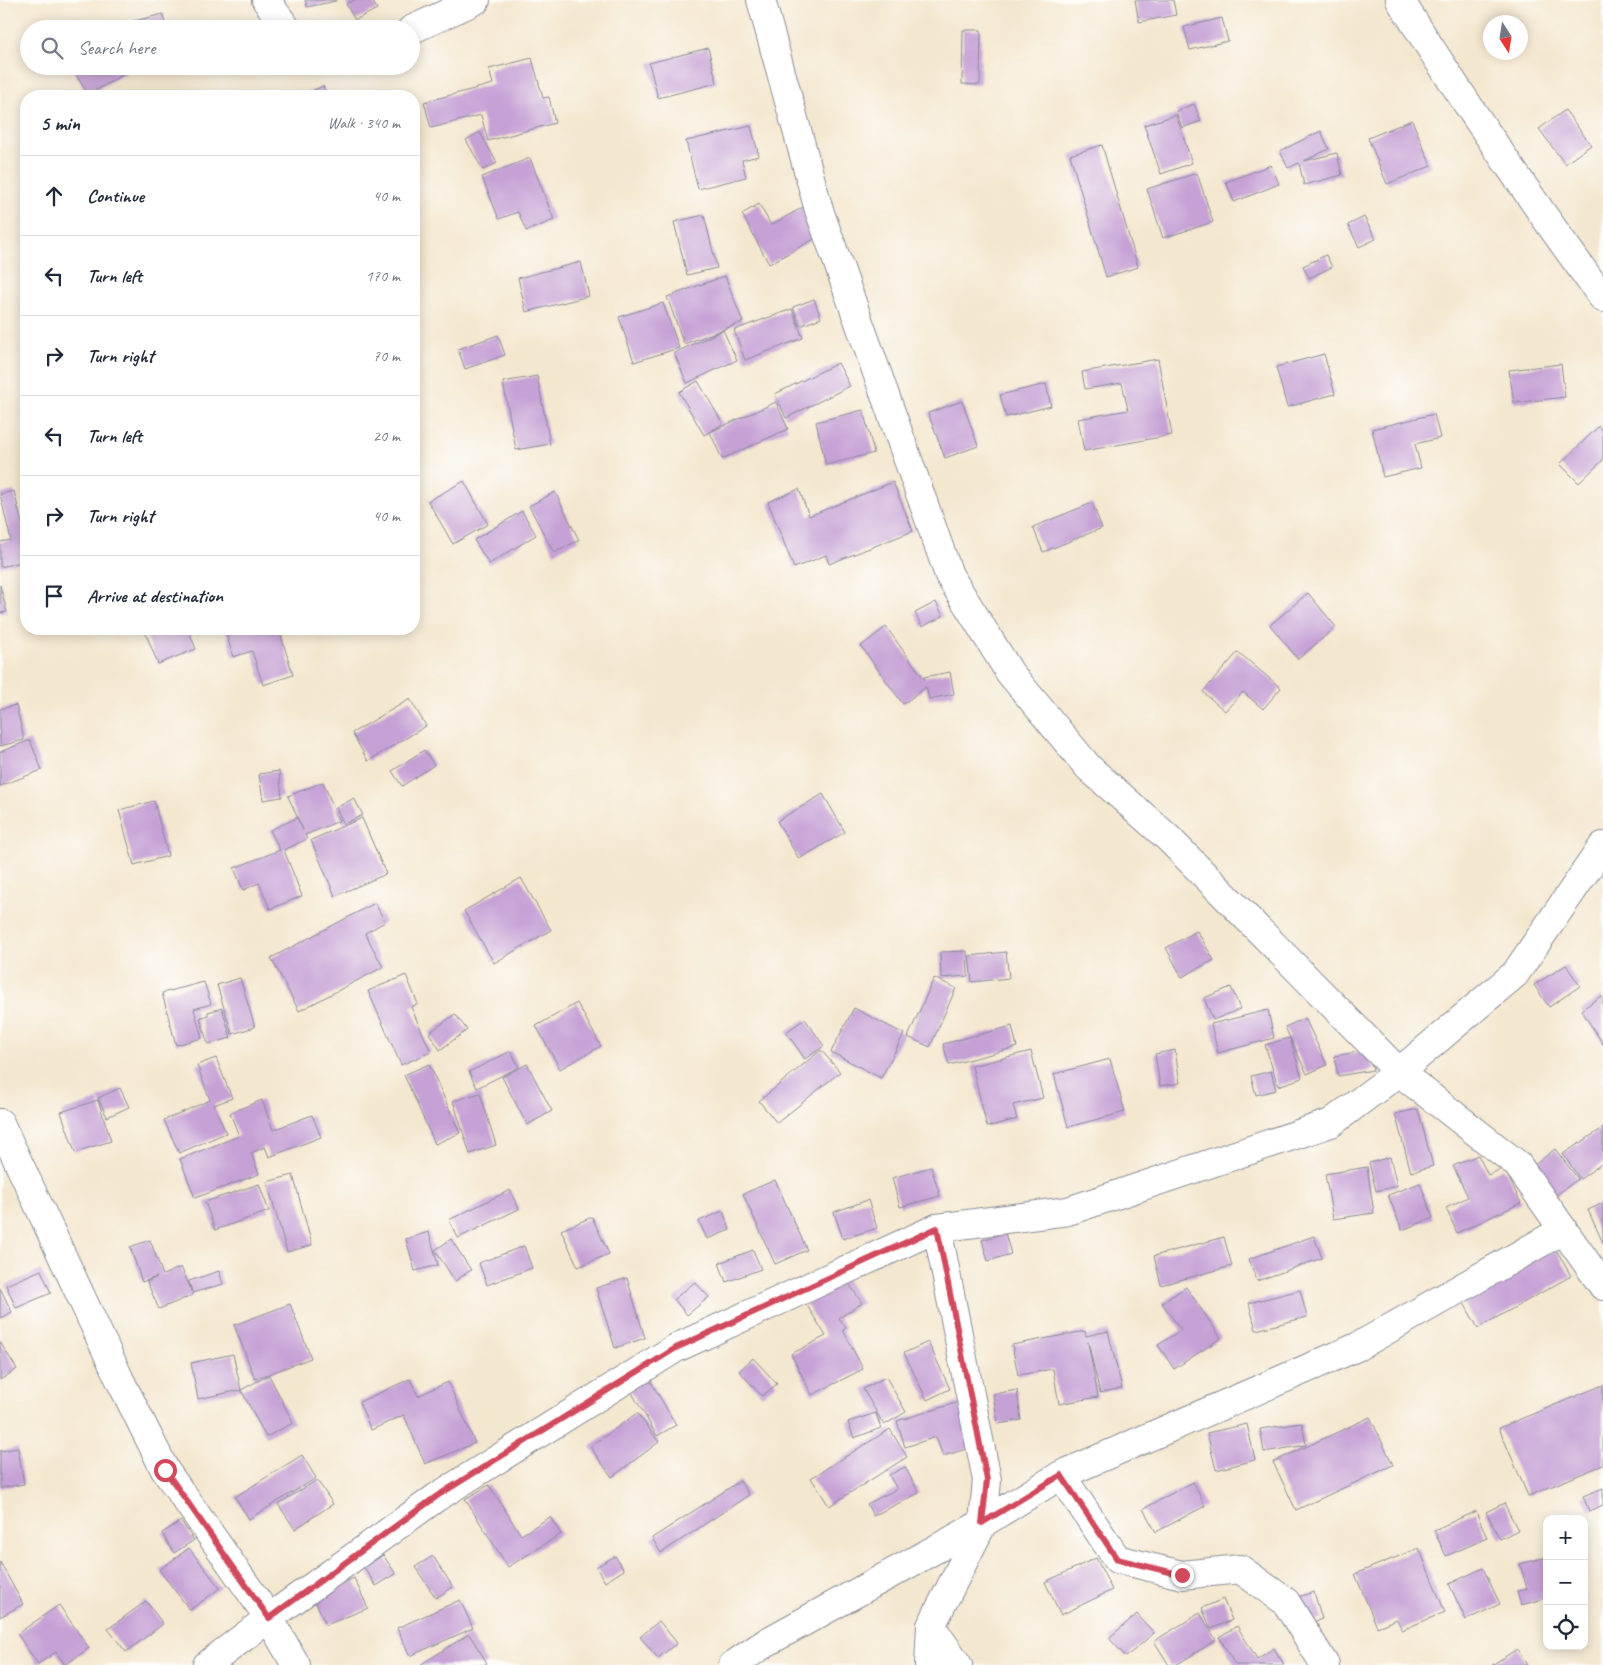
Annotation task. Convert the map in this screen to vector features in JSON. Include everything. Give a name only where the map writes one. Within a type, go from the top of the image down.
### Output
[{"type":"street","points":[[266,0],[280,20]]},
{"type":"street","points":[[420,26],[476,0]]},
{"type":"street","points":[[760,0],[820,210],[949,575],[1010,673],[1089,768],[1167,837],[1399,1072],[1517,1164],[1603,1286]]},
{"type":"street","points":[[1400,0],[1449,78],[1603,298]]},
{"type":"street","points":[[207,1665],[437,1496],[676,1348],[937,1228],[1068,1211],[1331,1123],[1399,1072],[1515,974],[1603,846]]},
{"type":"street","points":[[0,1123],[120,1380],[165,1470],[269,1618],[296,1665]]},
{"type":"street","points":[[929,1665],[931,1626],[982,1523],[987,1480],[937,1228]]},
{"type":"street","points":[[733,1665],[767,1642],[982,1523],[1061,1475],[1357,1347],[1564,1230]]},
{"type":"street","points":[[1061,1475],[1117,1559],[1182,1575],[1240,1569],[1286,1602],[1325,1665]]},
{"type":"street","points":[[931,1626],[958,1665]]},
{"type":"building","points":[[305,0],[336,0],[336,1],[307,7]]},
{"type":"building","points":[[354,0],[372,0],[377,9],[355,20],[346,4]]},
{"type":"building","points":[[1135,0],[1173,0],[1176,15],[1139,22]]},
{"type":"building","points":[[163,14],[164,20],[138,20]]},
{"type":"building","points":[[1222,18],[1228,41],[1190,50],[1184,27]]},
{"type":"building","points":[[963,30],[981,30],[980,85],[962,84]]},
{"type":"building","points":[[708,48],[717,83],[658,98],[649,63]]},
{"type":"building","points":[[532,58],[543,98],[549,97],[555,123],[488,141],[481,115],[431,128],[424,102],[493,84],[489,69]]},
{"type":"building","points":[[76,75],[123,75],[97,90],[85,90]]},
{"type":"building","points":[[323,86],[325,90],[314,90]]},
{"type":"building","points":[[1194,104],[1201,121],[1182,128],[1176,111]]},
{"type":"building","points":[[1565,110],[1591,145],[1565,164],[1539,129]]},
{"type":"building","points":[[1176,115],[1192,163],[1161,174],[1144,125]]},
{"type":"building","points":[[1412,120],[1431,166],[1387,184],[1368,138]]},
{"type":"building","points":[[751,126],[759,156],[742,160],[746,177],[698,189],[686,141]]},
{"type":"building","points":[[1321,131],[1329,149],[1304,161],[1337,153],[1342,175],[1304,185],[1299,163],[1288,168],[1280,151]]},
{"type":"building","points":[[480,132],[497,163],[483,170],[466,140]]},
{"type":"building","points":[[1102,145],[1138,267],[1106,277],[1070,155]]},
{"type":"building","points":[[530,158],[554,220],[526,231],[518,212],[499,219],[482,177]]},
{"type":"building","points":[[1271,165],[1279,184],[1234,202],[1226,182]]},
{"type":"building","points":[[1197,173],[1213,222],[1163,238],[1147,189]]},
{"type":"building","points":[[759,204],[771,225],[807,205],[823,234],[769,264],[742,214]]},
{"type":"building","points":[[704,215],[717,268],[687,275],[674,222]]},
{"type":"building","points":[[1364,217],[1376,239],[1359,247],[1348,225]]},
{"type":"building","points":[[1326,255],[1332,267],[1309,278],[1303,266]]},
{"type":"building","points":[[581,262],[589,296],[526,312],[518,278]]},
{"type":"building","points":[[725,276],[743,322],[684,344],[667,297]]},
{"type":"building","points":[[814,299],[821,318],[800,326],[793,307]]},
{"type":"building","points":[[663,303],[679,348],[634,362],[619,317]]},
{"type":"building","points":[[792,309],[803,338],[745,360],[734,330]]},
{"type":"building","points":[[723,330],[737,360],[687,383],[674,353]]},
{"type":"building","points":[[498,335],[505,355],[465,369],[458,349]]},
{"type":"building","points":[[1324,354],[1335,394],[1287,407],[1276,367]]},
{"type":"building","points":[[1158,359],[1172,435],[1084,451],[1078,419],[1128,410],[1122,383],[1085,389],[1082,372]]},
{"type":"building","points":[[838,363],[850,386],[786,418],[775,394]]},
{"type":"building","points":[[1561,364],[1565,397],[1514,403],[1509,370]]},
{"type":"building","points":[[537,376],[550,444],[516,450],[503,382]]},
{"type":"building","points":[[698,381],[723,424],[704,435],[679,392]]},
{"type":"building","points":[[1046,384],[1051,406],[1006,417],[1000,395]]},
{"type":"building","points":[[962,401],[978,446],[945,458],[928,413]]},
{"type":"building","points":[[776,402],[788,429],[722,459],[710,432]]},
{"type":"building","points":[[863,410],[874,453],[826,465],[816,422]]},
{"type":"building","points":[[1434,414],[1440,438],[1415,444],[1421,468],[1383,477],[1372,429]]},
{"type":"building","points":[[1599,426],[1603,431],[1603,460],[1579,483],[1560,464]]},
{"type":"building","points":[[464,481],[488,524],[453,544],[428,501]]},
{"type":"building","points":[[893,482],[913,531],[829,564],[826,555],[794,568],[768,502],[799,489],[809,516]]},
{"type":"building","points":[[14,491],[20,516],[20,562],[0,567],[0,542],[11,540],[0,494]]},
{"type":"building","points":[[555,492],[579,540],[554,553],[529,506]]},
{"type":"building","points":[[1092,503],[1102,528],[1043,552],[1033,527]]},
{"type":"building","points":[[522,511],[536,535],[489,564],[474,540]]},
{"type":"building","points":[[0,585],[7,612],[0,613]]},
{"type":"building","points":[[1308,593],[1336,627],[1298,659],[1270,625]]},
{"type":"building","points":[[936,602],[943,616],[922,627],[915,613]]},
{"type":"building","points":[[886,627],[925,680],[924,677],[950,672],[954,694],[929,699],[926,687],[903,704],[861,646]]},
{"type":"building","points":[[146,635],[190,635],[196,649],[158,664]]},
{"type":"building","points":[[227,635],[281,635],[293,675],[263,685],[252,651],[233,657]]},
{"type":"building","points":[[1238,652],[1281,688],[1263,709],[1243,692],[1225,711],[1203,692]]},
{"type":"building","points":[[410,699],[426,726],[368,761],[352,733]]},
{"type":"building","points":[[16,705],[24,740],[0,746],[0,709]]},
{"type":"building","points":[[30,740],[42,770],[0,786],[0,752]]},
{"type":"building","points":[[424,750],[434,765],[402,786],[392,771]]},
{"type":"building","points":[[279,771],[282,797],[263,800],[259,774]]},
{"type":"building","points":[[323,782],[339,821],[305,835],[307,839],[284,850],[302,896],[270,909],[259,883],[243,890],[234,868],[280,850],[270,830],[297,818],[303,830],[288,796]]},
{"type":"building","points":[[823,794],[845,832],[799,859],[777,821]]},
{"type":"building","points":[[354,798],[363,815],[344,824],[336,808]]},
{"type":"building","points":[[154,801],[168,856],[134,865],[119,810]]},
{"type":"building","points":[[362,818],[386,874],[335,896],[311,840]]},
{"type":"building","points":[[521,878],[551,930],[494,963],[464,911]]},
{"type":"building","points":[[375,903],[385,922],[365,933],[383,967],[299,1011],[271,958]]},
{"type":"building","points":[[1197,931],[1214,960],[1182,977],[1166,948]]},
{"type":"building","points":[[967,951],[968,976],[941,978],[940,952]]},
{"type":"building","points":[[1006,952],[1009,978],[972,982],[969,956]]},
{"type":"building","points":[[1566,965],[1580,986],[1549,1007],[1534,985]]},
{"type":"building","points":[[406,975],[418,1004],[411,1007],[431,1052],[401,1065],[368,991]]},
{"type":"building","points":[[240,978],[255,1027],[232,1034],[217,985]]},
{"type":"building","points":[[934,978],[956,988],[930,1047],[908,1037]]},
{"type":"building","points":[[204,982],[211,1004],[194,1009],[202,1038],[176,1045],[162,993]]},
{"type":"building","points":[[1231,987],[1240,1009],[1213,1020],[1204,998]]},
{"type":"building","points":[[1601,996],[1603,999],[1603,1044],[1581,1010]]},
{"type":"building","points":[[577,1003],[601,1046],[560,1069],[536,1026]]},
{"type":"building","points":[[222,1008],[231,1038],[208,1044],[200,1018],[208,1015],[208,1012]]},
{"type":"building","points":[[854,1008],[904,1034],[881,1078],[831,1052]]},
{"type":"building","points":[[1268,1010],[1274,1038],[1218,1053],[1211,1024]]},
{"type":"building","points":[[455,1014],[467,1030],[440,1050],[429,1033]]},
{"type":"building","points":[[1305,1018],[1327,1065],[1307,1074],[1285,1027]]},
{"type":"building","points":[[805,1019],[824,1046],[805,1059],[786,1032]]},
{"type":"building","points":[[1012,1026],[1017,1047],[949,1065],[943,1044]]},
{"type":"building","points":[[1290,1038],[1302,1078],[1278,1086],[1265,1045]]},
{"type":"building","points":[[821,1050],[840,1072],[777,1123],[759,1101]]},
{"type":"building","points":[[1175,1050],[1180,1083],[1160,1086],[1155,1054]]},
{"type":"building","points":[[1370,1050],[1373,1070],[1338,1076],[1334,1056]]},
{"type":"building","points":[[511,1051],[519,1067],[477,1088],[469,1072]]},
{"type":"building","points":[[1031,1051],[1043,1098],[1013,1105],[1017,1119],[987,1127],[972,1066]]},
{"type":"building","points":[[216,1058],[232,1098],[214,1105],[226,1133],[179,1153],[164,1120],[210,1100],[197,1065]]},
{"type":"building","points":[[1110,1059],[1125,1112],[1068,1127],[1054,1074]]},
{"type":"building","points":[[429,1064],[460,1133],[435,1144],[404,1075]]},
{"type":"building","points":[[527,1064],[552,1111],[527,1125],[502,1077]]},
{"type":"building","points":[[1271,1071],[1276,1090],[1256,1095],[1251,1076]]},
{"type":"building","points":[[120,1088],[129,1107],[107,1117],[98,1098]]},
{"type":"building","points":[[480,1093],[496,1145],[470,1154],[453,1101]]},
{"type":"building","points":[[98,1100],[111,1141],[75,1152],[61,1112]]},
{"type":"building","points":[[262,1100],[273,1130],[312,1115],[321,1137],[269,1157],[265,1147],[251,1153],[259,1174],[195,1198],[180,1159],[239,1136],[230,1113]]},
{"type":"building","points":[[1418,1109],[1433,1166],[1411,1172],[1395,1114]]},
{"type":"building","points":[[1603,1128],[1603,1163],[1580,1179],[1563,1154]]},
{"type":"building","points":[[1555,1149],[1578,1179],[1555,1196],[1533,1166]]},
{"type":"building","points":[[1478,1155],[1488,1175],[1504,1168],[1521,1203],[1457,1233],[1446,1208],[1468,1197],[1453,1166]]},
{"type":"building","points":[[1390,1157],[1397,1186],[1376,1191],[1369,1163]]},
{"type":"building","points":[[931,1167],[940,1196],[900,1207],[892,1178]]},
{"type":"building","points":[[1367,1167],[1374,1213],[1333,1219],[1325,1174]]},
{"type":"building","points":[[293,1175],[312,1245],[287,1252],[267,1182]]},
{"type":"building","points":[[775,1180],[807,1250],[775,1264],[743,1194]]},
{"type":"building","points":[[1420,1183],[1433,1218],[1402,1230],[1388,1195]]},
{"type":"building","points":[[259,1184],[269,1211],[215,1230],[205,1202]]},
{"type":"building","points":[[510,1190],[519,1209],[458,1238],[449,1220]]},
{"type":"building","points":[[868,1200],[877,1228],[843,1239],[834,1212]]},
{"type":"building","points":[[1603,1203],[1603,1243],[1588,1210]]},
{"type":"building","points":[[723,1211],[730,1230],[707,1239],[699,1221]]},
{"type":"building","points":[[592,1217],[609,1254],[578,1267],[561,1230]]},
{"type":"building","points":[[429,1232],[438,1265],[415,1271],[406,1239]]},
{"type":"building","points":[[1005,1233],[1011,1254],[988,1261],[982,1240]]},
{"type":"building","points":[[1314,1236],[1322,1258],[1257,1281],[1249,1259]]},
{"type":"building","points":[[1224,1237],[1232,1266],[1161,1285],[1154,1256]]},
{"type":"building","points":[[451,1239],[471,1270],[455,1281],[435,1250]]},
{"type":"building","points":[[150,1240],[163,1275],[181,1267],[192,1292],[189,1281],[219,1271],[223,1284],[192,1293],[193,1295],[159,1309],[147,1282],[157,1277],[142,1282],[130,1247]]},
{"type":"building","points":[[524,1246],[532,1268],[487,1285],[479,1263]]},
{"type":"building","points":[[1554,1246],[1571,1276],[1478,1328],[1461,1298]]},
{"type":"building","points":[[753,1250],[761,1269],[726,1282],[719,1263]]},
{"type":"building","points":[[41,1270],[51,1293],[16,1308],[6,1285]]},
{"type":"building","points":[[627,1278],[645,1338],[615,1348],[596,1288]]},
{"type":"building","points":[[846,1279],[862,1303],[839,1318],[846,1328],[843,1330],[863,1369],[812,1395],[791,1354],[826,1336],[806,1304]]},
{"type":"building","points":[[695,1282],[709,1297],[687,1315],[674,1299]]},
{"type":"building","points":[[1186,1287],[1221,1338],[1174,1369],[1158,1345],[1181,1330],[1162,1303]]},
{"type":"building","points":[[0,1288],[12,1312],[0,1318]]},
{"type":"building","points":[[1300,1290],[1307,1317],[1256,1330],[1249,1303]]},
{"type":"building","points":[[290,1304],[311,1358],[255,1379],[234,1325]]},
{"type":"building","points":[[1085,1331],[1086,1336],[1108,1331],[1122,1388],[1100,1393],[1088,1342],[1098,1397],[1059,1404],[1053,1369],[1018,1375],[1012,1345]]},
{"type":"building","points":[[0,1342],[17,1369],[0,1380]]},
{"type":"building","points":[[928,1342],[950,1389],[927,1400],[904,1353]]},
{"type":"building","points":[[233,1354],[241,1390],[198,1399],[191,1363]]},
{"type":"building","points":[[753,1358],[777,1384],[762,1396],[739,1371]]},
{"type":"building","points":[[269,1375],[293,1423],[266,1437],[241,1390]]},
{"type":"building","points":[[647,1375],[676,1425],[657,1436],[628,1386]]},
{"type":"building","points":[[886,1377],[906,1412],[884,1425],[863,1389]]},
{"type":"building","points":[[410,1379],[418,1396],[448,1382],[475,1443],[425,1464],[404,1415],[371,1430],[359,1402]]},
{"type":"building","points":[[1603,1385],[1603,1465],[1528,1496],[1499,1428]]},
{"type":"building","points":[[1017,1390],[1021,1420],[998,1424],[993,1394]]},
{"type":"building","points":[[959,1402],[973,1447],[943,1456],[936,1437],[905,1447],[897,1421]]},
{"type":"building","points":[[637,1413],[659,1442],[612,1477],[590,1447]]},
{"type":"building","points":[[876,1413],[881,1428],[854,1438],[848,1422]]},
{"type":"building","points":[[1370,1417],[1393,1465],[1296,1510],[1273,1462]]},
{"type":"building","points":[[1302,1423],[1306,1445],[1264,1452],[1260,1429]]},
{"type":"building","points":[[1247,1424],[1255,1460],[1216,1470],[1207,1433]]},
{"type":"building","points":[[890,1429],[907,1457],[829,1506],[811,1478]]},
{"type":"building","points":[[18,1448],[24,1484],[0,1488],[0,1451]]},
{"type":"building","points":[[302,1455],[316,1478],[249,1519],[235,1497]]},
{"type":"building","points":[[905,1467],[919,1493],[873,1516],[867,1504],[897,1489],[889,1475]]},
{"type":"building","points":[[317,1480],[333,1504],[295,1529],[278,1504]]},
{"type":"building","points":[[740,1481],[749,1495],[661,1553],[652,1538]]},
{"type":"building","points":[[1193,1482],[1205,1506],[1156,1532],[1143,1509]]},
{"type":"building","points":[[489,1485],[521,1535],[550,1517],[561,1534],[508,1567],[465,1499]]},
{"type":"building","points":[[1603,1488],[1603,1505],[1589,1511],[1583,1496]]},
{"type":"building","points":[[1504,1503],[1518,1530],[1500,1539],[1486,1512]]},
{"type":"building","points":[[1476,1511],[1487,1538],[1446,1556],[1434,1530]]},
{"type":"building","points":[[181,1521],[194,1540],[174,1553],[162,1533]]},
{"type":"building","points":[[189,1548],[220,1588],[190,1610],[159,1570]]},
{"type":"building","points":[[1419,1548],[1445,1612],[1402,1630],[1397,1619],[1377,1627],[1355,1574]]},
{"type":"building","points":[[383,1555],[396,1574],[376,1586],[364,1567]]},
{"type":"building","points":[[433,1556],[453,1587],[436,1598],[415,1567]]},
{"type":"building","points":[[615,1556],[624,1570],[605,1582],[596,1567]]},
{"type":"building","points":[[1096,1558],[1112,1590],[1061,1615],[1045,1582]]},
{"type":"building","points":[[1543,1558],[1543,1599],[1521,1605],[1517,1591],[1527,1589],[1520,1564]]},
{"type":"building","points":[[0,1562],[23,1604],[0,1617]]},
{"type":"building","points":[[1483,1568],[1500,1604],[1466,1620],[1449,1584]]},
{"type":"building","points":[[354,1578],[368,1608],[326,1625],[313,1596]]},
{"type":"building","points":[[1314,1592],[1322,1619],[1304,1625],[1295,1598]]},
{"type":"building","points":[[1223,1599],[1232,1620],[1211,1629],[1202,1608]]},
{"type":"building","points":[[460,1600],[473,1628],[410,1656],[397,1628]]},
{"type":"building","points":[[146,1601],[163,1624],[126,1652],[108,1629]]},
{"type":"building","points":[[59,1605],[89,1648],[65,1665],[56,1652],[38,1664],[17,1634]]},
{"type":"building","points":[[1200,1613],[1216,1640],[1176,1665],[1169,1665],[1154,1641]]},
{"type":"building","points":[[1137,1614],[1154,1633],[1126,1657],[1109,1638]]},
{"type":"building","points":[[659,1621],[677,1643],[658,1658],[640,1637]]},
{"type":"building","points":[[1237,1626],[1257,1659],[1274,1648],[1284,1665],[1235,1665],[1219,1637]]},
{"type":"building","points":[[469,1634],[487,1663],[484,1665],[420,1665]]},
{"type":"building","points":[[1517,1649],[1527,1665],[1492,1665]]},
{"type":"route","points":[[165,1470],[269,1618],[437,1496],[676,1348],[937,1228],[987,1480],[982,1523],[1061,1475],[1117,1559],[1182,1575]]}]
